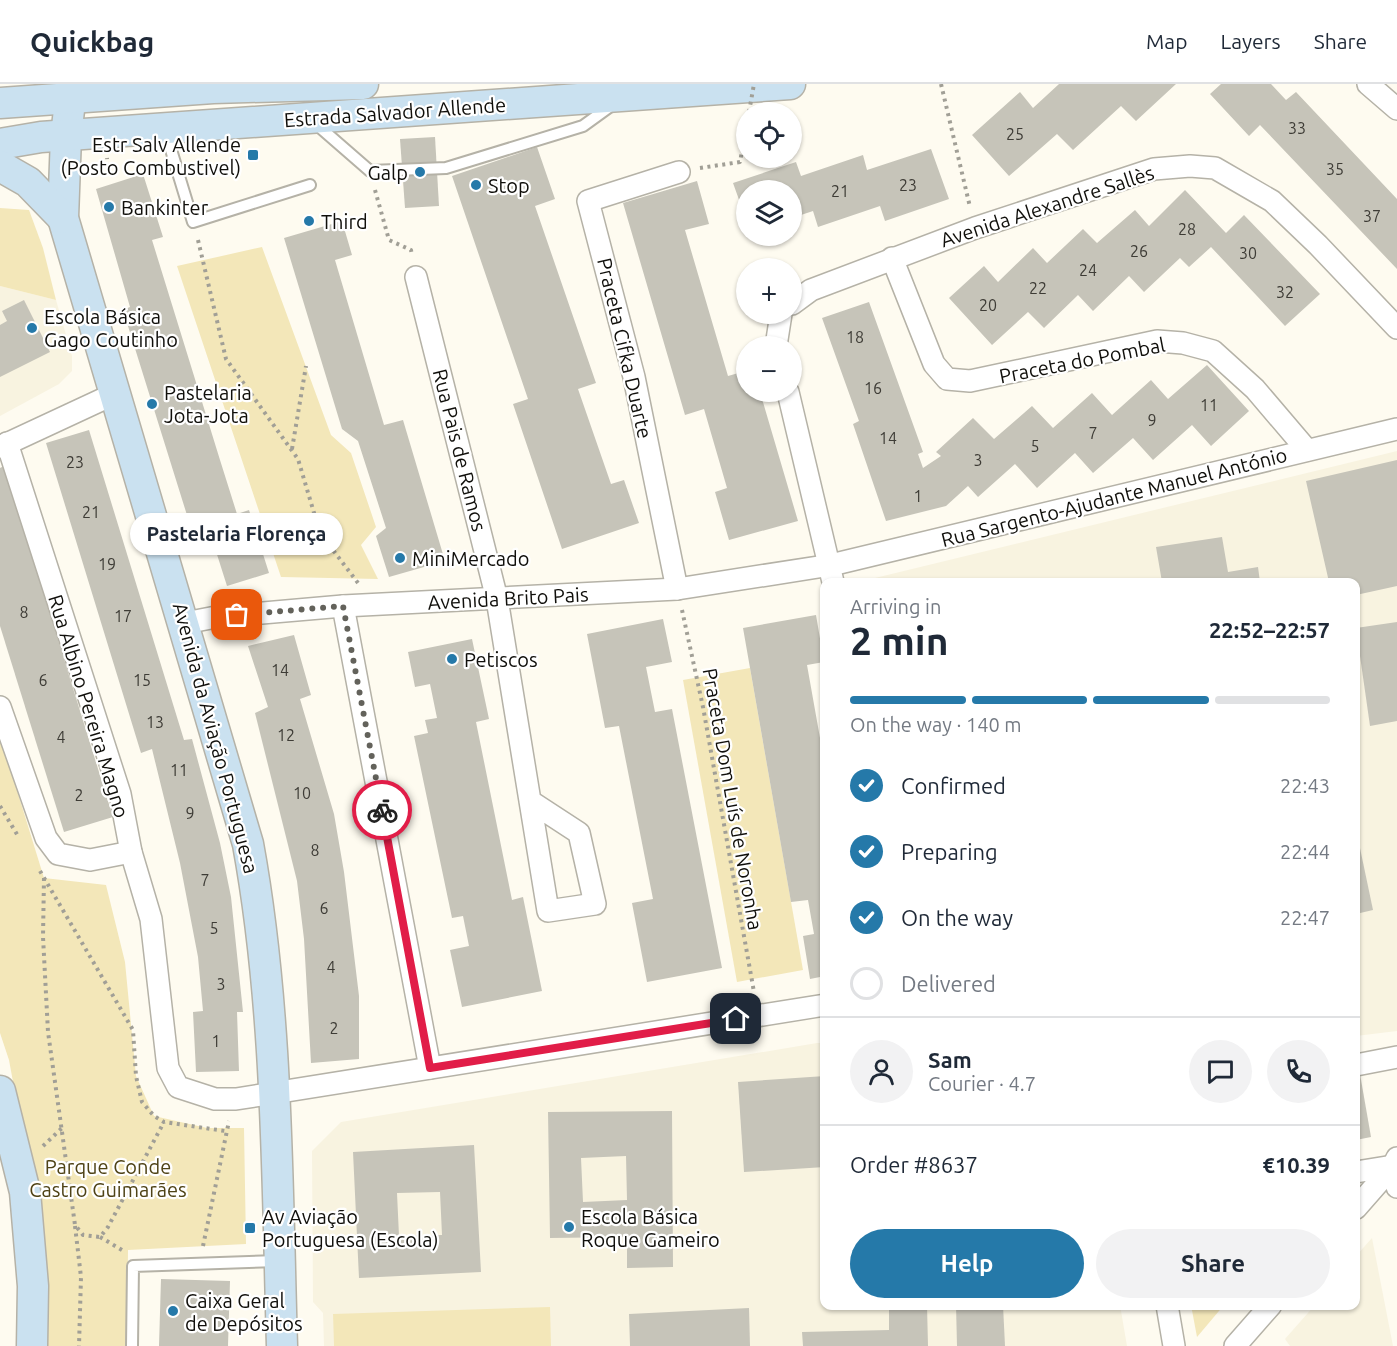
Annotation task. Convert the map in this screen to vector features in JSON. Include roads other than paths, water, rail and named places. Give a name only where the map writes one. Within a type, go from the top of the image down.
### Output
[{"type":"main road","points":[[184,84],[213,88]]},
{"type":"main road","name":"Estrada Salvador Allende","points":[[0,103],[71,91],[363,84]]},
{"type":"main road","name":"Estrada Salvador Allende","points":[[0,144],[66,136],[790,84]]},
{"type":"main road","name":"Avenida da Aviação Portuguesa","points":[[71,91],[66,136],[63,218],[114,394],[185,623],[250,855],[262,921],[273,1093],[282,1346]]},
{"type":"main road","name":"Avenida da Aviação Portuguesa","points":[[0,166],[28,182],[63,218]]},
{"type":"main road","points":[[0,1091],[13,1194],[33,1286],[32,1346]]},
{"type":"street","points":[[1368,84],[1397,109]]},
{"type":"street","name":"Avenida Alexandre Sallès","points":[[802,297],[811,290],[975,228],[1154,169],[1190,166],[1215,168],[1272,201],[1318,245],[1397,328]]},
{"type":"street","name":"Praceta Cifka Duarte","points":[[677,589],[634,377],[588,201],[679,172]]},
{"type":"street","name":"Praceta do Pombal","points":[[892,258],[934,364],[947,380],[970,381],[1157,341],[1183,343],[1213,351],[1256,389],[1307,450]]},
{"type":"street","name":"Rua Pais de Ramos","points":[[416,277],[497,599],[530,801],[548,911],[595,904],[579,833],[530,801]]},
{"type":"street","points":[[4,445],[114,394]]},
{"type":"street","points":[[790,402],[832,574]]},
{"type":"street","name":"Rua Sargento-Ajudante Manuel António","points":[[832,574],[1307,450],[1397,429]]},
{"type":"street","name":"Rua Albino Pereira Magno","points":[[4,445],[120,794],[131,852],[151,919],[168,1068],[178,1087],[215,1099],[236,1099],[820,1006]]},
{"type":"street","name":"Avenida Brito Pais","points":[[185,623],[216,617],[343,606],[677,589],[832,574]]},
{"type":"street","points":[[343,606],[430,1068]]},
{"type":"street","points":[[0,707],[46,838],[58,854],[90,860],[131,852]]},
{"type":"street","points":[[1360,1064],[1397,1058]]},
{"type":"street","points":[[1360,1172],[1396,1170]]},
{"type":"street","points":[[1360,1204],[1396,1170]]},
{"type":"street","points":[[1168,1310],[1174,1346]]},
{"type":"street","points":[[1235,1346],[1267,1310]]},
{"type":"lane","points":[[308,118],[370,171],[446,168],[583,126],[625,96]]},
{"type":"lane","points":[[165,129],[193,222],[310,184]]},
{"type":"lane","points":[[132,1346],[133,1266],[280,1262]]},
{"type":"place","name":"Estr Salv Allende (Posto Combustivel)","points":[[253,155]]},
{"type":"place","name":"Galp","points":[[420,172]]},
{"type":"place","name":"Stop","points":[[476,185]]},
{"type":"place","name":"Bankinter","points":[[109,207]]},
{"type":"place","name":"Third","points":[[309,221]]},
{"type":"place","name":"Escola Básica Gago Coutinho","points":[[32,328]]},
{"type":"place","name":"Pastelaria Jota-Jota","points":[[152,404]]},
{"type":"place","name":"MiniMercado","points":[[400,558]]},
{"type":"place","name":"Pastelaria Florença","points":[[237,615]]},
{"type":"place","name":"Petiscos","points":[[452,659]]},
{"type":"place","name":"Escola Básica Roque Gameiro","points":[[569,1227]]},
{"type":"place","name":"Av Aviação Portuguesa (Escola)","points":[[250,1228]]},
{"type":"place","name":"Caixa Geral de Depósitos","points":[[173,1311]]},
{"type":"park label","name":"Parque Conde Castro Guimarães","points":[[108,1178]]}]
